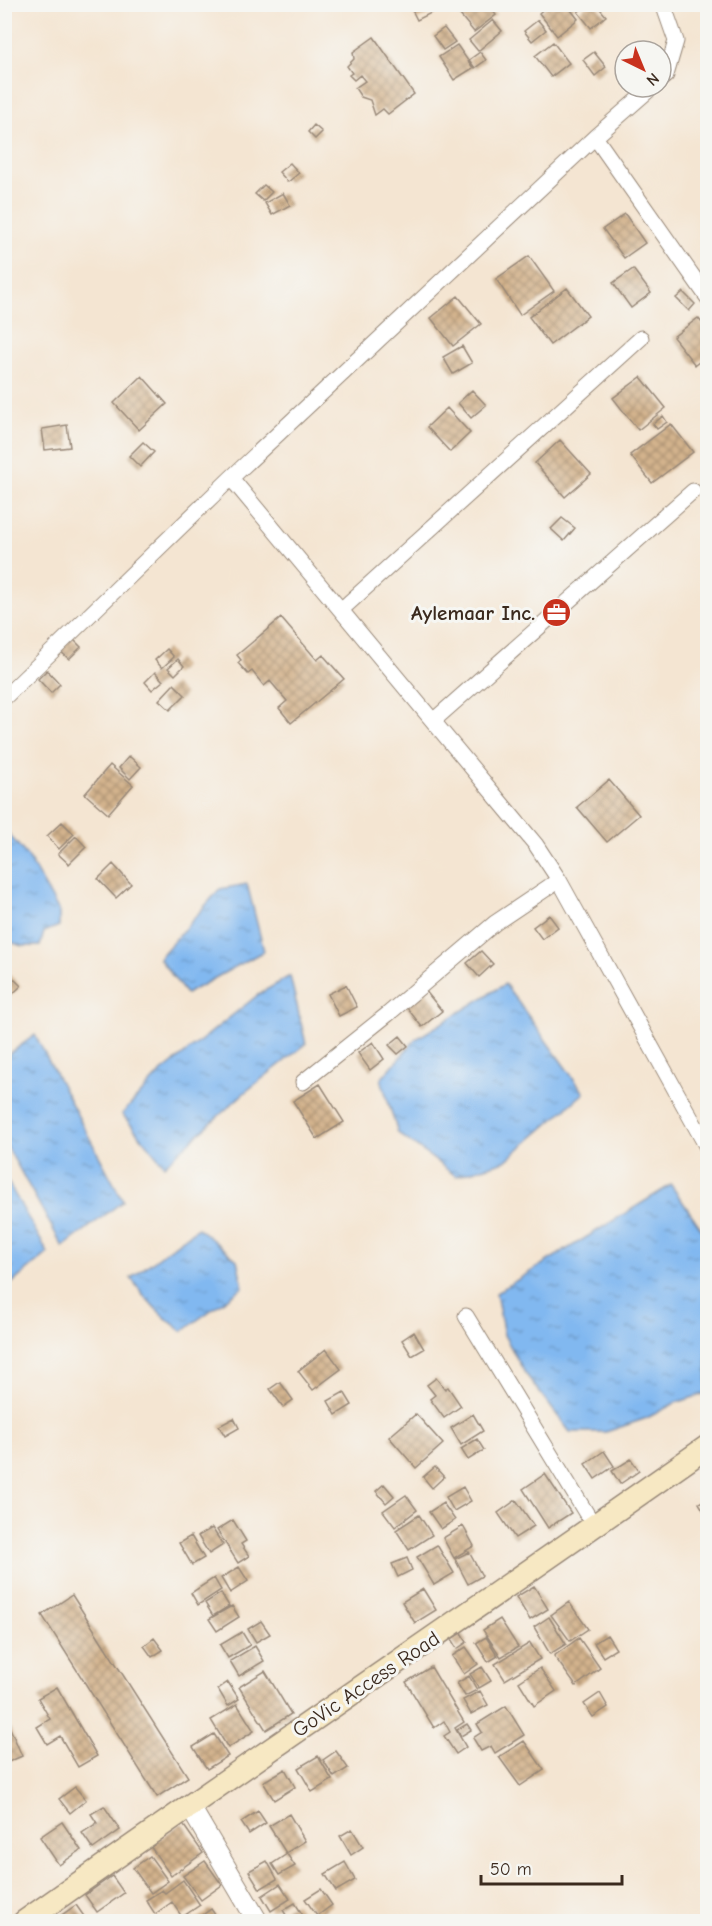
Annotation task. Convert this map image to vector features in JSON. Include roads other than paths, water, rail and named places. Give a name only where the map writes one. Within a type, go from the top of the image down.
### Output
[{"type":"main road","name":"GoVic Access Road","points":[[24,1922],[708,1446]]},
{"type":"street","points":[[663,4],[676,41],[673,51]]},
{"type":"street","points":[[4,698],[231,478],[638,99]]},
{"type":"street","points":[[595,137],[708,298]]},
{"type":"street","points":[[340,610],[641,338]]},
{"type":"street","points":[[231,478],[536,845],[559,880],[708,1149]]},
{"type":"street","points":[[433,722],[693,491]]},
{"type":"street","points":[[303,1082],[388,1014],[495,923],[559,880]]},
{"type":"street","points":[[466,1316],[594,1526]]},
{"type":"street","points":[[189,1805],[258,1922]]},
{"type":"water","points":[[5,832],[28,857],[59,911],[59,926],[44,932],[40,946],[22,946],[5,940]]},
{"type":"water","points":[[247,884],[264,951],[186,994],[159,958],[220,889]]},
{"type":"water","points":[[290,976],[306,1044],[244,1093],[164,1165],[122,1114],[159,1074],[259,994]]},
{"type":"water","points":[[505,984],[584,1093],[505,1161],[456,1176],[398,1133],[381,1079],[416,1039]]},
{"type":"water","points":[[35,1035],[123,1201],[63,1247],[5,1143],[5,1057]]},
{"type":"water","points":[[5,1177],[48,1253],[6,1288],[4,1286]]},
{"type":"water","points":[[671,1185],[707,1237],[707,1393],[675,1403],[647,1418],[606,1432],[570,1432],[525,1373],[504,1335],[496,1293]]},
{"type":"water","points":[[198,1228],[237,1260],[243,1287],[182,1331],[154,1307],[131,1278]]},
{"type":"place","name":"Aylemaar Inc.","points":[[556,613]]}]
